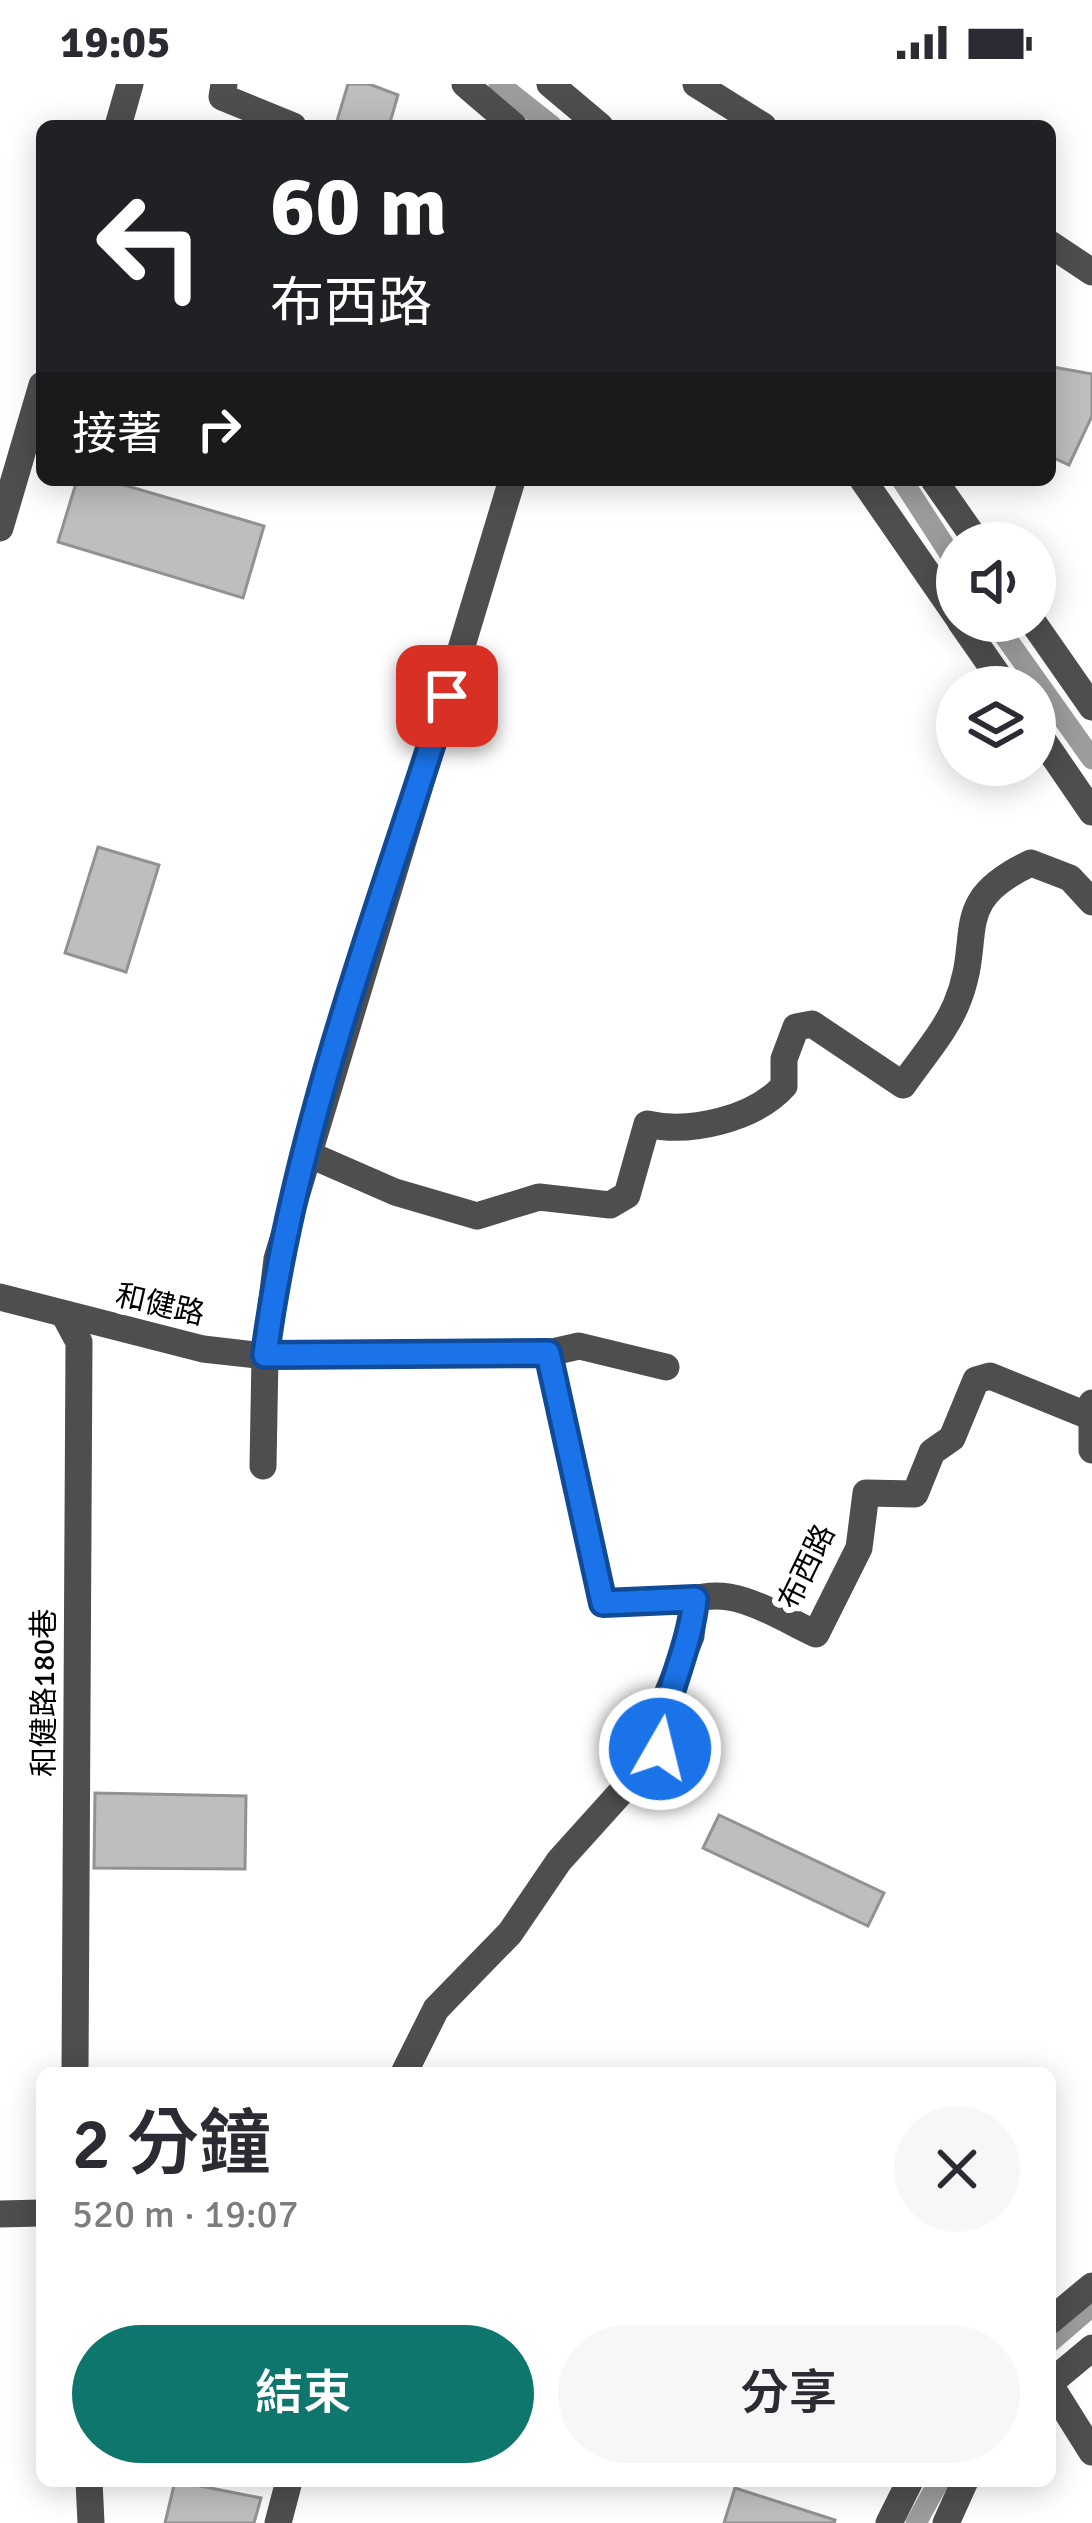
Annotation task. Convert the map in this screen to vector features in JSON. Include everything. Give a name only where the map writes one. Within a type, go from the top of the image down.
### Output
[{"type":"street","points":[[120,120],[130,84]]},
{"type":"street","points":[[224,84],[222,97],[278,120]]},
{"type":"street","points":[[465,84],[507,120]]},
{"type":"street","points":[[550,84],[589,106]]},
{"type":"street","points":[[696,84],[753,120]]},
{"type":"street","points":[[1056,248],[1092,272]]},
{"type":"street","points":[[0,528],[36,405]]},
{"type":"street","points":[[263,1466],[265,1355],[277,1259],[510,486]]},
{"type":"street","points":[[867,486],[936,586]]},
{"type":"street","points":[[938,486],[963,522]]},
{"type":"street","points":[[1047,642],[1091,702]]},
{"type":"street","points":[[1056,760],[1092,812]]},
{"type":"street","points":[[308,1154],[395,1192],[477,1216],[539,1197],[610,1205],[627,1195],[647,1124],[696,1126],[773,1098],[784,1086],[784,1059],[796,1027],[812,1024],[903,1085],[952,1014],[982,893],[1002,877],[1031,863],[1070,878],[1092,902]]},
{"type":"street","name":"和健路","points":[[0,1297],[203,1349],[265,1355],[548,1353],[579,1346],[666,1367]]},
{"type":"street","name":"和健路180巷","points":[[64,1316],[79,1342],[75,2067]]},
{"type":"street","name":"布西路","points":[[548,1353],[603,1603],[695,1599],[711,1594],[735,1597],[816,1634],[859,1548],[866,1493],[915,1494],[932,1452],[952,1438],[976,1380],[990,1376],[1090,1410],[1092,1450]]},
{"type":"street","points":[[407,2067],[436,2009],[510,1933],[559,1861],[660,1749],[662,1706],[691,1636],[695,1599]]},
{"type":"street","points":[[0,2214],[36,2213]]},
{"type":"street","points":[[1056,2316],[1092,2286]]},
{"type":"street","points":[[1056,2379],[1092,2348]]},
{"type":"street","points":[[1056,2394],[1092,2452]]},
{"type":"street","points":[[89,2487],[92,2523]]},
{"type":"street","points":[[278,2523],[287,2487]]},
{"type":"street","points":[[889,2523],[907,2487]]},
{"type":"street","points":[[946,2523],[962,2487]]},
{"type":"building","points":[[348,84],[369,84],[398,95],[391,120],[337,120]]},
{"type":"building","points":[[1056,368],[1092,374],[1092,416],[1069,465],[1056,459]]},
{"type":"building","points":[[75,486],[127,486],[264,526],[243,598],[58,542]]},
{"type":"building","points":[[98,847],[159,865],[126,972],[65,953]]},
{"type":"building","points":[[95,1793],[246,1796],[245,1869],[94,1868]]},
{"type":"building","points":[[719,1815],[884,1893],[868,1926],[703,1848]]},
{"type":"building","points":[[174,2487],[205,2487],[261,2498],[254,2523],[165,2523]]},
{"type":"building","points":[[735,2488],[835,2520],[834,2523],[724,2523]]},
{"type":"waterway","points":[[499,84],[544,120]]},
{"type":"waterway","points":[[906,486],[936,533]]},
{"type":"waterway","points":[[1009,642],[1092,759]]},
{"type":"waterway","points":[[1056,2337],[1092,2306]]},
{"type":"waterway","points":[[916,2523],[936,2487]]},
{"type":"route","points":[[447,696],[315,1119],[277,1259],[265,1355],[548,1353],[603,1603],[695,1599],[691,1636],[662,1706],[660,1749]]}]
